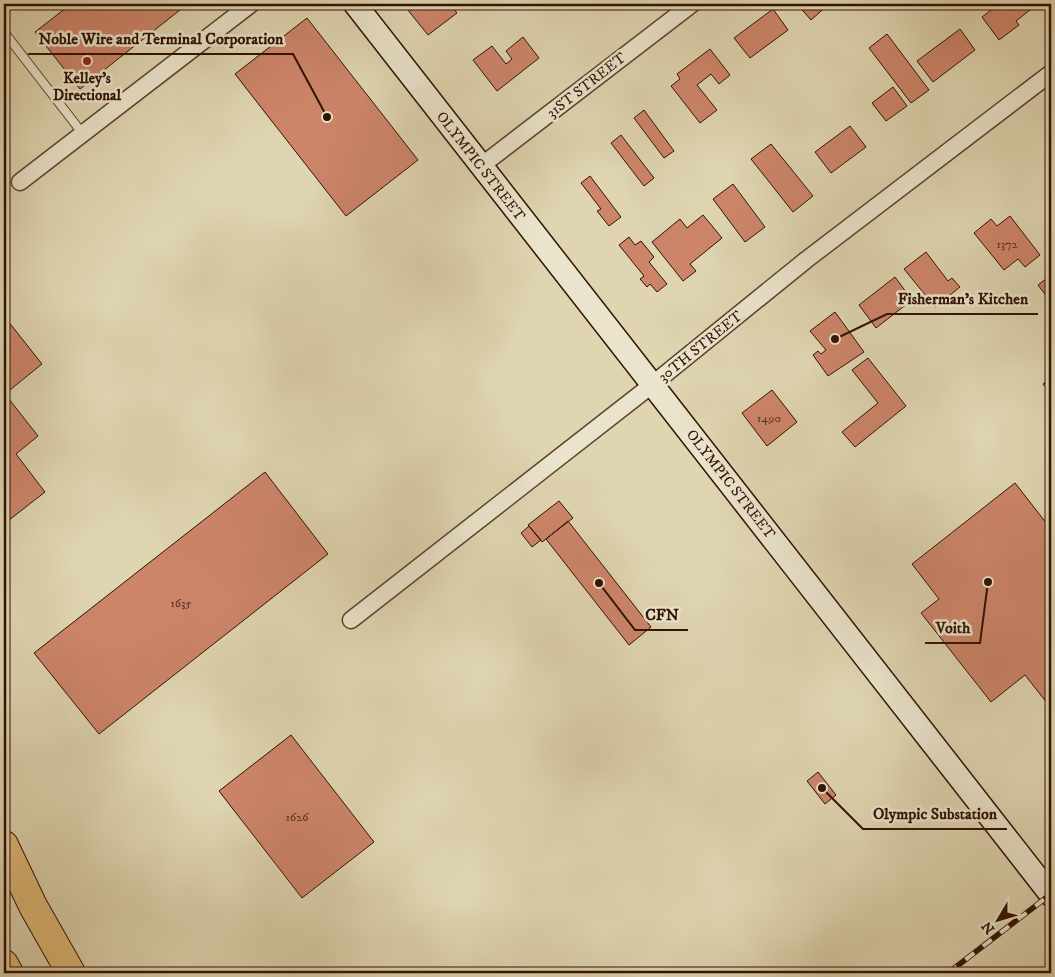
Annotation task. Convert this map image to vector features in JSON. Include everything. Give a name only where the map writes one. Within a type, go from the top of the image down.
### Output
[{"type":"highway","points":[[4,845],[33,906],[71,973]]},
{"type":"highway","points":[[4,964],[9,973]]},
{"type":"main road","name":"OLYMPIC STREET","points":[[355,4],[1051,895]]},
{"type":"street","points":[[20,182],[251,4]]},
{"type":"street","name":"31ST STREET","points":[[481,166],[692,4]]},
{"type":"street","name":"30TH STREET","points":[[351,620],[653,384],[806,260],[1051,73]]},
{"type":"lane","points":[[4,32],[83,134]]},
{"type":"building","name":"Kelley's Directional","points":[[71,4],[175,4],[180,10],[80,89],[35,32]]},
{"type":"building","points":[[403,4],[450,4],[457,13],[428,35]]},
{"type":"building","points":[[797,4],[829,4],[811,20]]},
{"type":"building","points":[[999,4],[1033,4],[1035,6],[1016,21],[1019,25],[999,40],[982,17]]},
{"type":"building","points":[[773,9],[788,30],[750,58],[734,38]]},
{"type":"building","points":[[307,18],[418,160],[346,216],[235,74]]},
{"type":"building","points":[[960,29],[975,50],[933,82],[917,61]]},
{"type":"building","points":[[887,34],[929,90],[911,103],[869,48]]},
{"type":"building","points":[[523,37],[539,58],[497,91],[473,60],[492,46],[506,64],[512,59],[506,51]]},
{"type":"building","points":[[710,49],[730,75],[719,84],[711,74],[697,85],[717,110],[700,123],[671,86],[680,79],[677,74]]},
{"type":"building","points":[[893,87],[907,106],[886,121],[872,103]]},
{"type":"building","points":[[644,110],[674,151],[664,158],[634,118]]},
{"type":"building","points":[[850,126],[866,147],[831,173],[815,152]]},
{"type":"building","points":[[621,135],[654,178],[644,186],[611,143]]},
{"type":"building","points":[[771,144],[813,196],[793,212],[751,159]]},
{"type":"building","points":[[590,176],[621,217],[609,226],[597,211],[601,209],[581,183]]},
{"type":"building","points":[[733,184],[765,227],[745,242],[713,199]]},
{"type":"building","points":[[703,215],[722,238],[690,264],[696,271],[683,281],[652,242],[680,219],[687,228]]},
{"type":"building","points":[[1010,216],[1040,255],[1025,267],[1018,259],[1004,270],[974,233],[991,219],[997,226]]},
{"type":"building","points":[[629,237],[635,245],[641,241],[654,257],[649,262],[667,284],[657,292],[650,284],[647,287],[640,279],[644,276],[619,245]]},
{"type":"building","points":[[926,252],[948,281],[952,278],[960,287],[935,307],[904,269]]},
{"type":"building","points":[[1051,275],[1051,302],[1038,285]]},
{"type":"building","points":[[895,277],[912,300],[876,328],[859,305]]},
{"type":"building","points":[[835,312],[864,352],[828,376],[813,355],[818,351],[821,354],[826,350],[810,331]]},
{"type":"building","points":[[4,316],[42,364],[5,394],[38,436],[16,454],[45,492],[4,524]]},
{"type":"building","points":[[868,358],[906,406],[855,447],[842,432],[878,403],[852,370]]},
{"type":"building","points":[[1051,377],[1051,394],[1043,384]]},
{"type":"building","points":[[772,390],[797,422],[767,446],[742,413]]},
{"type":"building","points":[[265,472],[328,554],[99,734],[34,653]]},
{"type":"building","points":[[1015,483],[1051,529],[1051,708],[1025,675],[991,702],[921,613],[939,599],[912,564]]},
{"type":"building","points":[[559,501],[573,518],[542,542],[528,525]]},
{"type":"building","points":[[568,521],[651,627],[629,645],[546,539]]},
{"type":"building","points":[[529,526],[541,540],[532,547],[521,533]]},
{"type":"building","points":[[291,735],[374,842],[302,898],[219,791]]},
{"type":"building","points":[[818,772],[836,795],[825,804],[807,781]]},
{"type":"railway","points":[[948,973],[1051,894]]},
{"type":"place","name":"Kelley's Directional","points":[[87,61]]},
{"type":"place","name":"Noble Wire and Terminal Corporation","points":[[327,117]]},
{"type":"place","name":"Fisherman’s Kitchen","points":[[835,339]]},
{"type":"place","name":"Voith","points":[[988,582]]},
{"type":"place","name":"CFN","points":[[599,583]]},
{"type":"place","name":"Olympic Substation","points":[[822,788]]}]
